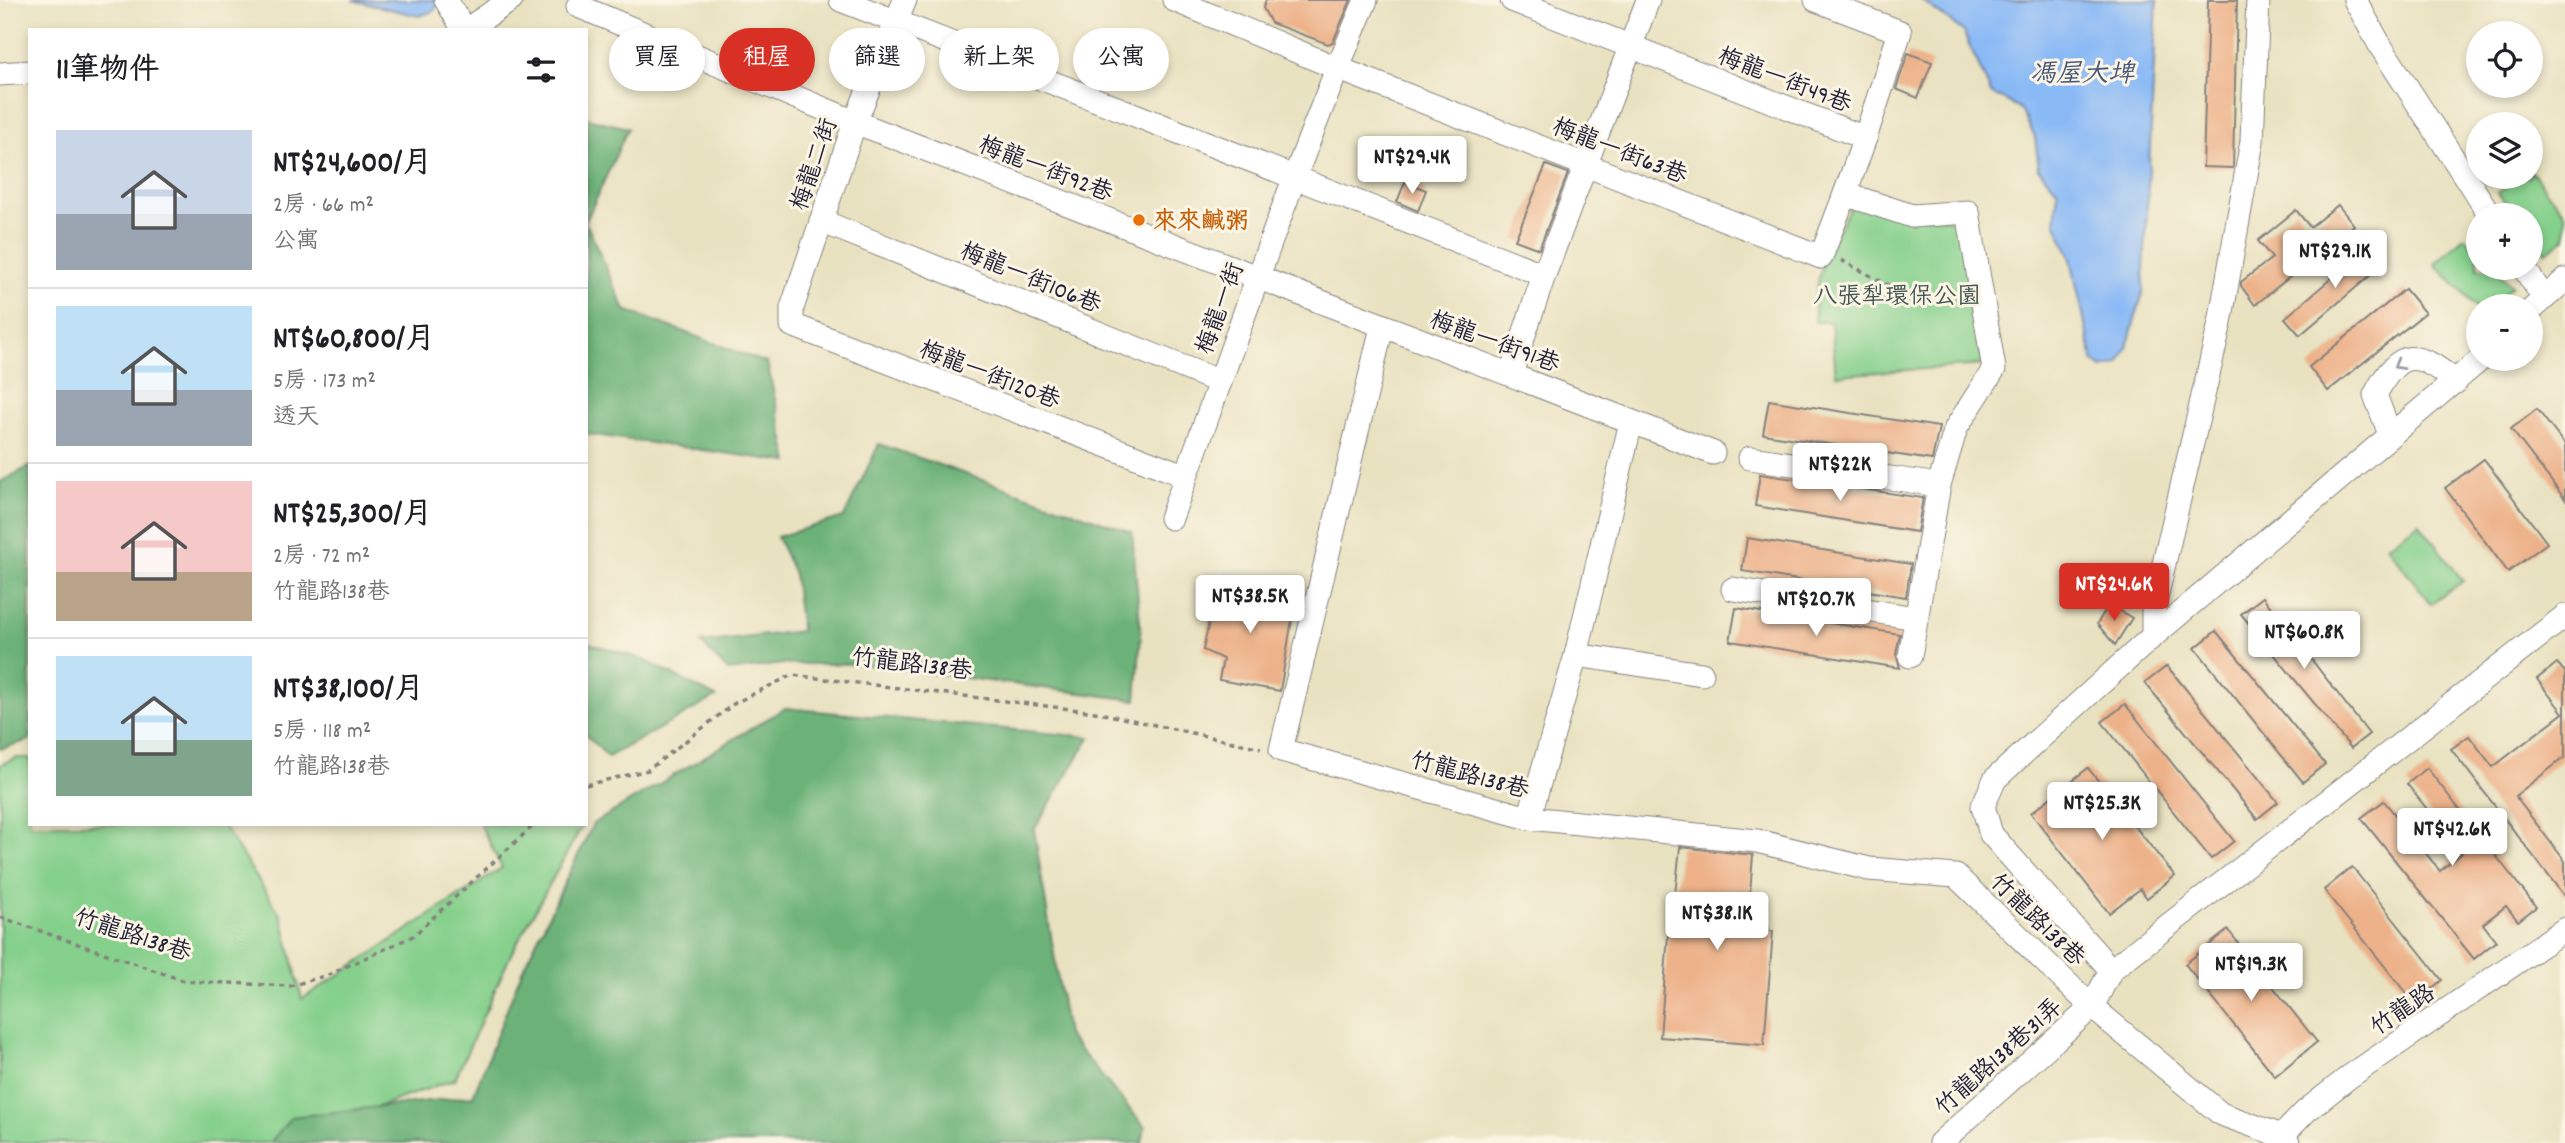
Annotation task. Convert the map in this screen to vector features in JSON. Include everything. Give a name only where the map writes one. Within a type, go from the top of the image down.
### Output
[{"type":"street","points":[[446,0],[464,28]]},
{"type":"street","points":[[468,28],[511,0]]},
{"type":"street","points":[[842,0],[1544,275]]},
{"type":"street","name":"梅龍二街","points":[[792,308],[855,122],[905,0]]},
{"type":"street","name":"梅龍一街63巷","points":[[1174,0],[1337,68],[1821,257],[1823,251]]},
{"type":"street","name":"梅龍一街","points":[[1171,519],[1295,179],[1366,0]]},
{"type":"street","name":"梅龍一街49巷","points":[[1512,0],[1630,49],[1865,138],[1844,194]]},
{"type":"street","points":[[1511,373],[1544,275],[1648,0]]},
{"type":"street","points":[[1816,0],[1900,32],[1865,138]]},
{"type":"street","points":[[2153,636],[2153,611],[2220,323],[2252,141],[2258,0]]},
{"type":"street","points":[[2355,0],[2381,47],[2482,203]]},
{"type":"street","name":"梅龍一街92巷","points":[[578,6],[855,122],[1258,278]]},
{"type":"street","points":[[0,74],[28,72]]},
{"type":"street","points":[[1823,251],[1844,194],[1912,216],[1968,212],[1994,369],[1956,428],[1939,485],[1910,656]]},
{"type":"street","name":"梅龍一街106巷","points":[[821,221],[1220,382]]},
{"type":"street","name":"梅龍一街91巷","points":[[1258,278],[1382,327],[1511,373],[1713,453]]},
{"type":"street","points":[[2543,299],[2565,280]]},
{"type":"street","name":"梅龍一街120巷","points":[[792,308],[792,325],[1186,476]]},
{"type":"street","points":[[1281,750],[1382,327]]},
{"type":"street","points":[[2390,434],[2375,395],[2389,369],[2410,358],[2431,361],[2456,382]]},
{"type":"street","points":[[2468,371],[2153,636],[1994,779],[1983,806],[1991,834],[2111,970],[2565,616]]},
{"type":"street","points":[[1530,818],[1576,655],[1631,422]]},
{"type":"street","points":[[1750,458],[1939,485]]},
{"type":"street","points":[[1733,589],[1916,618]]},
{"type":"street","points":[[1576,655],[1702,674]]},
{"type":"street","name":"竹龍路138巷","points":[[1281,750],[1530,818],[1757,841],[1869,869],[1956,877],[2092,1007],[2221,1114],[2285,1140]]},
{"type":"street","name":"竹龍路","points":[[2285,1140],[2305,1111],[2349,1077],[2565,929]]},
{"type":"street","name":"竹龍路138巷31弄","points":[[1940,1143],[2092,1007],[2111,970]]},
{"type":"path","points":[[1823,251],[1922,303]]},
{"type":"path","name":"竹龍路138巷","points":[[588,784],[648,769],[735,703],[792,675],[1095,712],[1281,750]]},
{"type":"path","name":"竹龍路138巷","points":[[0,917],[185,981],[290,986],[328,975],[413,936],[533,826]]},
{"type":"green space","points":[[588,118],[628,128],[588,217]]},
{"type":"green space","points":[[2543,186],[2565,214],[2565,238],[2546,252],[2543,248],[2543,203],[2506,203],[2498,193],[2503,189],[2543,189]]},
{"type":"green space","name":"八張犁環保公園","points":[[1851,205],[1959,221],[1982,365],[1836,375],[1831,322],[1815,322],[1815,304],[1824,261]]},
{"type":"green space","points":[[588,227],[625,310],[767,363],[789,462],[588,434]]},
{"type":"green space","points":[[2464,237],[2466,280],[2506,280],[2512,286],[2503,294],[2466,294],[2466,296],[2435,264]]},
{"type":"green space","points":[[879,444],[1132,532],[1141,635],[1136,700],[859,664],[783,664],[728,671],[701,643],[801,631],[794,574],[777,537],[844,517]]},
{"type":"green space","points":[[28,467],[28,741],[0,749],[0,482]]},
{"type":"green space","points":[[2419,523],[2463,581],[2431,604],[2387,546]]},
{"type":"green space","points":[[588,643],[642,659],[716,697],[608,757],[588,737]]},
{"type":"green space","points":[[785,708],[1090,737],[1034,830],[1067,1035],[1145,1127],[1142,1143],[270,1143],[291,1117],[473,1096],[521,973],[593,824]]},
{"type":"green space","points":[[15,758],[28,758],[28,826],[223,826],[282,917],[302,999],[502,868],[481,826],[582,826],[511,954],[455,1079],[277,1143],[0,1143],[0,765]]},
{"type":"water","points":[[352,0],[439,0],[434,11],[419,16]]},
{"type":"water","name":"馮屋大埤","points":[[1921,0],[2157,0],[2143,292],[2127,347],[2119,364],[2102,368],[2093,360],[2070,255],[2055,222],[2058,191],[2039,169],[2035,137],[2020,108],[1991,93],[1963,31]]},
{"type":"building","points":[[1266,0],[1351,0],[1333,42],[1328,44],[1271,23],[1263,8]]},
{"type":"building","points":[[2208,0],[2237,0],[2233,168],[2203,167]]},
{"type":"building","points":[[1908,53],[1932,62],[1918,98],[1896,89]]},
{"type":"building","points":[[1546,165],[1568,173],[1539,249],[1515,240]]},
{"type":"building","points":[[1405,182],[1426,190],[1418,211],[1397,202]]},
{"type":"building","points":[[2338,205],[2354,225],[2255,305],[2241,282],[2272,258],[2258,241],[2296,210],[2310,227]]},
{"type":"building","points":[[2370,245],[2385,263],[2300,335],[2285,318]]},
{"type":"building","points":[[2405,289],[2425,313],[2328,391],[2309,367]]},
{"type":"building","points":[[1769,400],[1939,427],[1932,460],[1763,434]]},
{"type":"building","points":[[2537,409],[2565,445],[2565,499],[2511,429]]},
{"type":"building","points":[[2484,459],[2547,543],[2508,572],[2445,488]]},
{"type":"building","points":[[1760,474],[1923,498],[1917,532],[1755,506]]},
{"type":"building","points":[[1747,538],[1911,564],[1906,597],[1742,571]]},
{"type":"building","points":[[1227,577],[1295,602],[1280,691],[1219,680],[1223,659],[1203,650],[1216,589],[1223,587]]},
{"type":"building","points":[[2263,597],[2369,734],[2351,748],[2241,614]]},
{"type":"building","points":[[2109,604],[2132,618],[2115,645],[2097,624]]},
{"type":"building","points":[[1736,608],[1900,634],[1896,654],[1900,668],[1730,641]]},
{"type":"building","points":[[2216,631],[2325,764],[2303,782],[2195,648]]},
{"type":"building","points":[[2557,663],[2565,672],[2565,757],[2515,796],[2565,861],[2565,897],[2451,749],[2469,736],[2493,767],[2563,713],[2537,679]]},
{"type":"building","points":[[2167,666],[2278,802],[2257,819],[2145,683]]},
{"type":"building","points":[[2125,704],[2234,841],[2211,859],[2102,722]]},
{"type":"building","points":[[2088,768],[2175,876],[2147,898],[2140,889],[2109,913],[2031,813]]},
{"type":"building","points":[[2427,768],[2536,907],[2518,921],[2506,906],[2483,924],[2496,941],[2474,959],[2361,818],[2384,801],[2440,871],[2462,853],[2407,784]]},
{"type":"building","points":[[1680,847],[1753,855],[1750,894],[1761,895],[1769,931],[1773,931],[1764,1045],[1660,1037],[1669,923],[1672,924]]},
{"type":"building","points":[[2352,867],[2442,980],[2414,1003],[2324,890]]},
{"type":"building","points":[[2228,930],[2317,1042],[2275,1076],[2185,964]]},
{"type":"place","name":"來來鹹粥","points":[[1139,220]]}]
